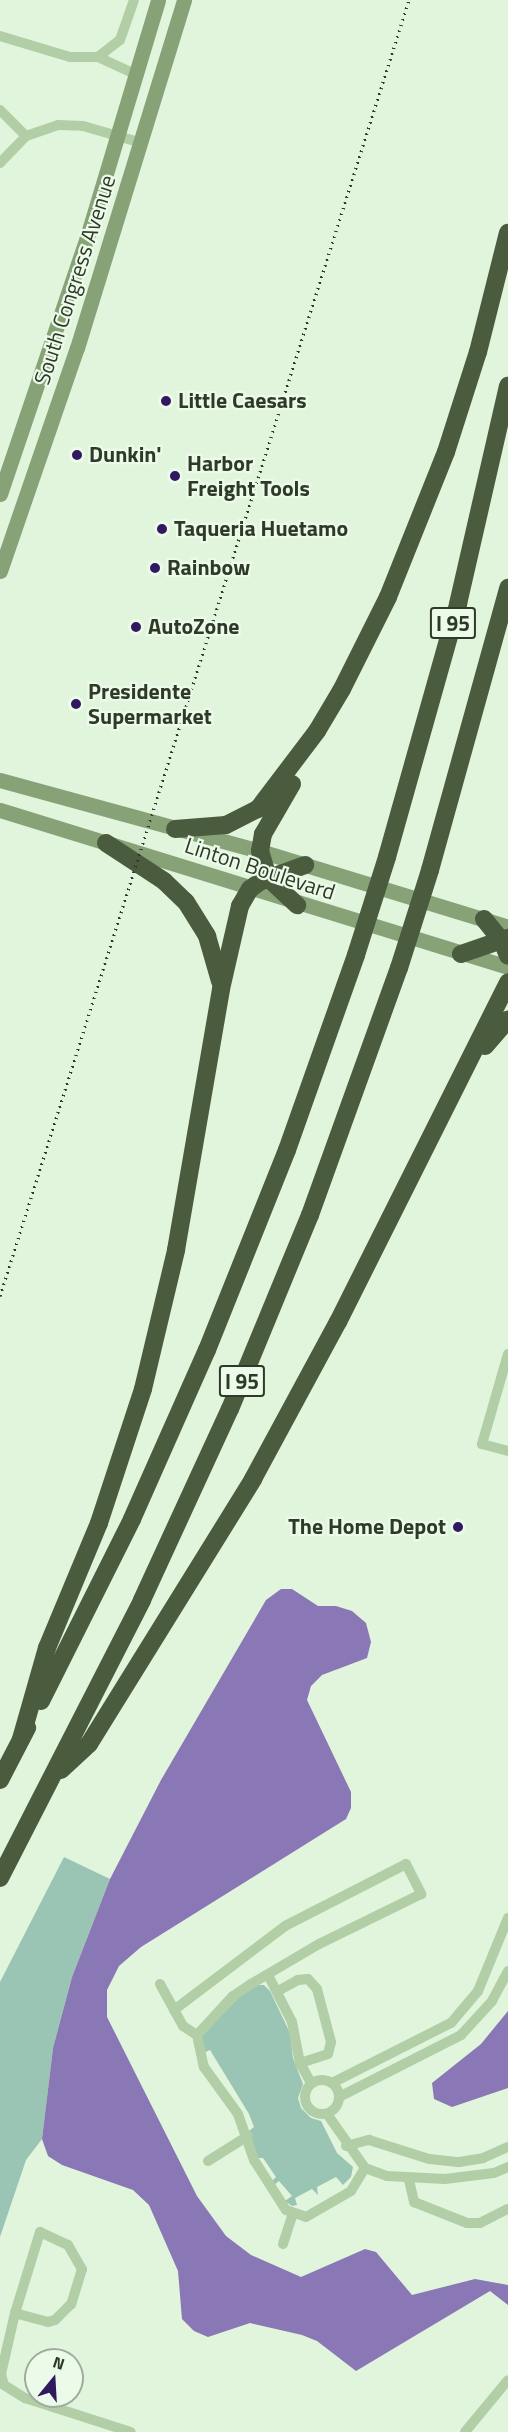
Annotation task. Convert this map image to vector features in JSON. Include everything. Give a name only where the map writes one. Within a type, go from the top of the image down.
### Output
[{"type":"highway","points":[[297,905],[268,878],[260,851],[263,834],[388,597],[428,499],[478,352],[508,233]]},
{"type":"highway","name":"I 95","points":[[0,1780],[123,1538],[203,1360],[287,1150],[356,955],[387,857],[458,604],[508,386]]},
{"type":"highway","name":"I 95","points":[[0,1878],[142,1600],[234,1399],[314,1205],[399,968],[430,870],[508,588]]},
{"type":"highway","points":[[175,829],[218,827],[252,813],[272,794],[317,731]]},
{"type":"highway","points":[[106,843],[164,881],[194,912],[212,948],[221,989]]},
{"type":"highway","points":[[21,1739],[47,1648],[99,1523],[143,1389],[177,1250],[221,989],[240,906],[250,889],[268,878],[305,865]]},
{"type":"highway","points":[[484,919],[507,940]]},
{"type":"highway","points":[[461,954],[507,940]]},
{"type":"highway","points":[[51,1780],[89,1744],[253,1479],[338,1322],[508,982]]},
{"type":"highway","points":[[463,1074],[508,1020]]},
{"type":"main road","name":"South Congress Avenue","points":[[0,494],[119,136],[158,0]]},
{"type":"main road","name":"South Congress Avenue","points":[[0,571],[43,454],[142,143],[184,0]]},
{"type":"main road","name":"Linton Boulevard","points":[[0,780],[260,851],[484,919]]},
{"type":"main road","name":"Linton Boulevard","points":[[0,810],[297,905],[508,968]]},
{"type":"street","points":[[98,57],[120,40],[134,0]]},
{"type":"street","points":[[0,36],[70,57],[98,57],[138,75]]},
{"type":"street","points":[[0,110],[26,136]]},
{"type":"street","points":[[0,163],[26,136],[67,124],[142,143]]},
{"type":"street","points":[[508,1354],[482,1444],[508,1451]]},
{"type":"street","points":[[174,2010],[285,1926],[406,1864],[421,1894],[319,1944],[233,1996],[197,2035]]},
{"type":"street","points":[[332,2083],[339,2097],[336,2108],[327,2114],[316,2114],[308,2108],[305,2092],[311,2083],[322,2080],[332,2083],[451,2023],[478,1991],[508,1918]]},
{"type":"street","points":[[339,2097],[461,2035],[492,2001],[508,1971]]},
{"type":"street","points":[[268,1975],[292,2022],[300,2063],[311,2083]]},
{"type":"street","points":[[278,1991],[308,1979],[317,1989],[331,2042],[328,2054],[300,2063]]},
{"type":"street","points":[[160,1984],[183,2026],[197,2035],[204,2067],[248,2136],[254,2160],[286,2210],[306,2217],[351,2192],[365,2168]]},
{"type":"street","points":[[327,2114],[346,2146],[365,2168],[409,2180],[484,2174],[508,2167]]},
{"type":"street","points":[[208,2161],[248,2136]]},
{"type":"street","points":[[346,2146],[369,2139],[429,2158],[459,2162],[508,2147]]},
{"type":"street","points":[[409,2180],[414,2202],[467,2223],[480,2223],[508,2209]]},
{"type":"street","points":[[283,2244],[294,2214]]},
{"type":"street","points":[[15,2313],[55,2320],[75,2298],[80,2284],[81,2261],[56,2237],[40,2232],[15,2313],[1,2374],[4,2385],[26,2398],[131,2432]]},
{"type":"street","points":[[465,2432],[508,2380]]},
{"type":"green space","points":[[64,1857],[110,1879],[72,1977],[53,2048],[42,2139],[26,2160],[0,2237],[0,1982]]},
{"type":"green space","points":[[264,1985],[270,1991],[290,2033],[293,2058],[303,2084],[298,2098],[301,2108],[311,2118],[321,2121],[337,2153],[353,2167],[351,2177],[343,2185],[336,2177],[317,2187],[318,2195],[312,2189],[295,2198],[297,2205],[292,2206],[285,2201],[292,2196],[279,2181],[274,2185],[271,2182],[276,2177],[263,2158],[258,2158],[249,2131],[254,2127],[249,2114],[210,2050],[203,2053],[201,2037],[243,1993]]},
{"type":"shaded area","points":[[281,1589],[292,1589],[318,1606],[336,1606],[352,1611],[366,1623],[371,1642],[367,1658],[322,1675],[311,1686],[307,1700],[351,1792],[351,1808],[346,1819],[141,1947],[119,1966],[107,1990],[107,2017],[197,2196],[226,2236],[251,2255],[301,2277],[365,2249],[376,2252],[412,2295],[475,2279],[508,2285],[508,2305],[490,2291],[356,2371],[317,2341],[302,2335],[250,2323],[208,2337],[194,2331],[182,2319],[178,2271],[149,2205],[133,2190],[62,2165],[48,2156],[42,2139],[53,2048],[72,1977],[110,1879],[161,1780],[266,1600]]},
{"type":"shaded area","points":[[508,2011],[508,2088],[452,2107],[434,2099],[432,2083],[481,2044]]},
{"type":"railway","points":[[0,1296],[409,0]]},
{"type":"place","name":"Little Caesars","points":[[166,401]]},
{"type":"place","name":"Dunkin'","points":[[77,455]]},
{"type":"place","name":"Harbor Freight Tools","points":[[175,476]]},
{"type":"place","name":"Taqueria Huetamo","points":[[162,529]]},
{"type":"place","name":"Rainbow","points":[[155,568]]},
{"type":"place","name":"AutoZone","points":[[136,627]]},
{"type":"place","name":"Presidente Supermarket","points":[[76,704]]},
{"type":"place","name":"The Home Depot","points":[[458,1527]]}]
